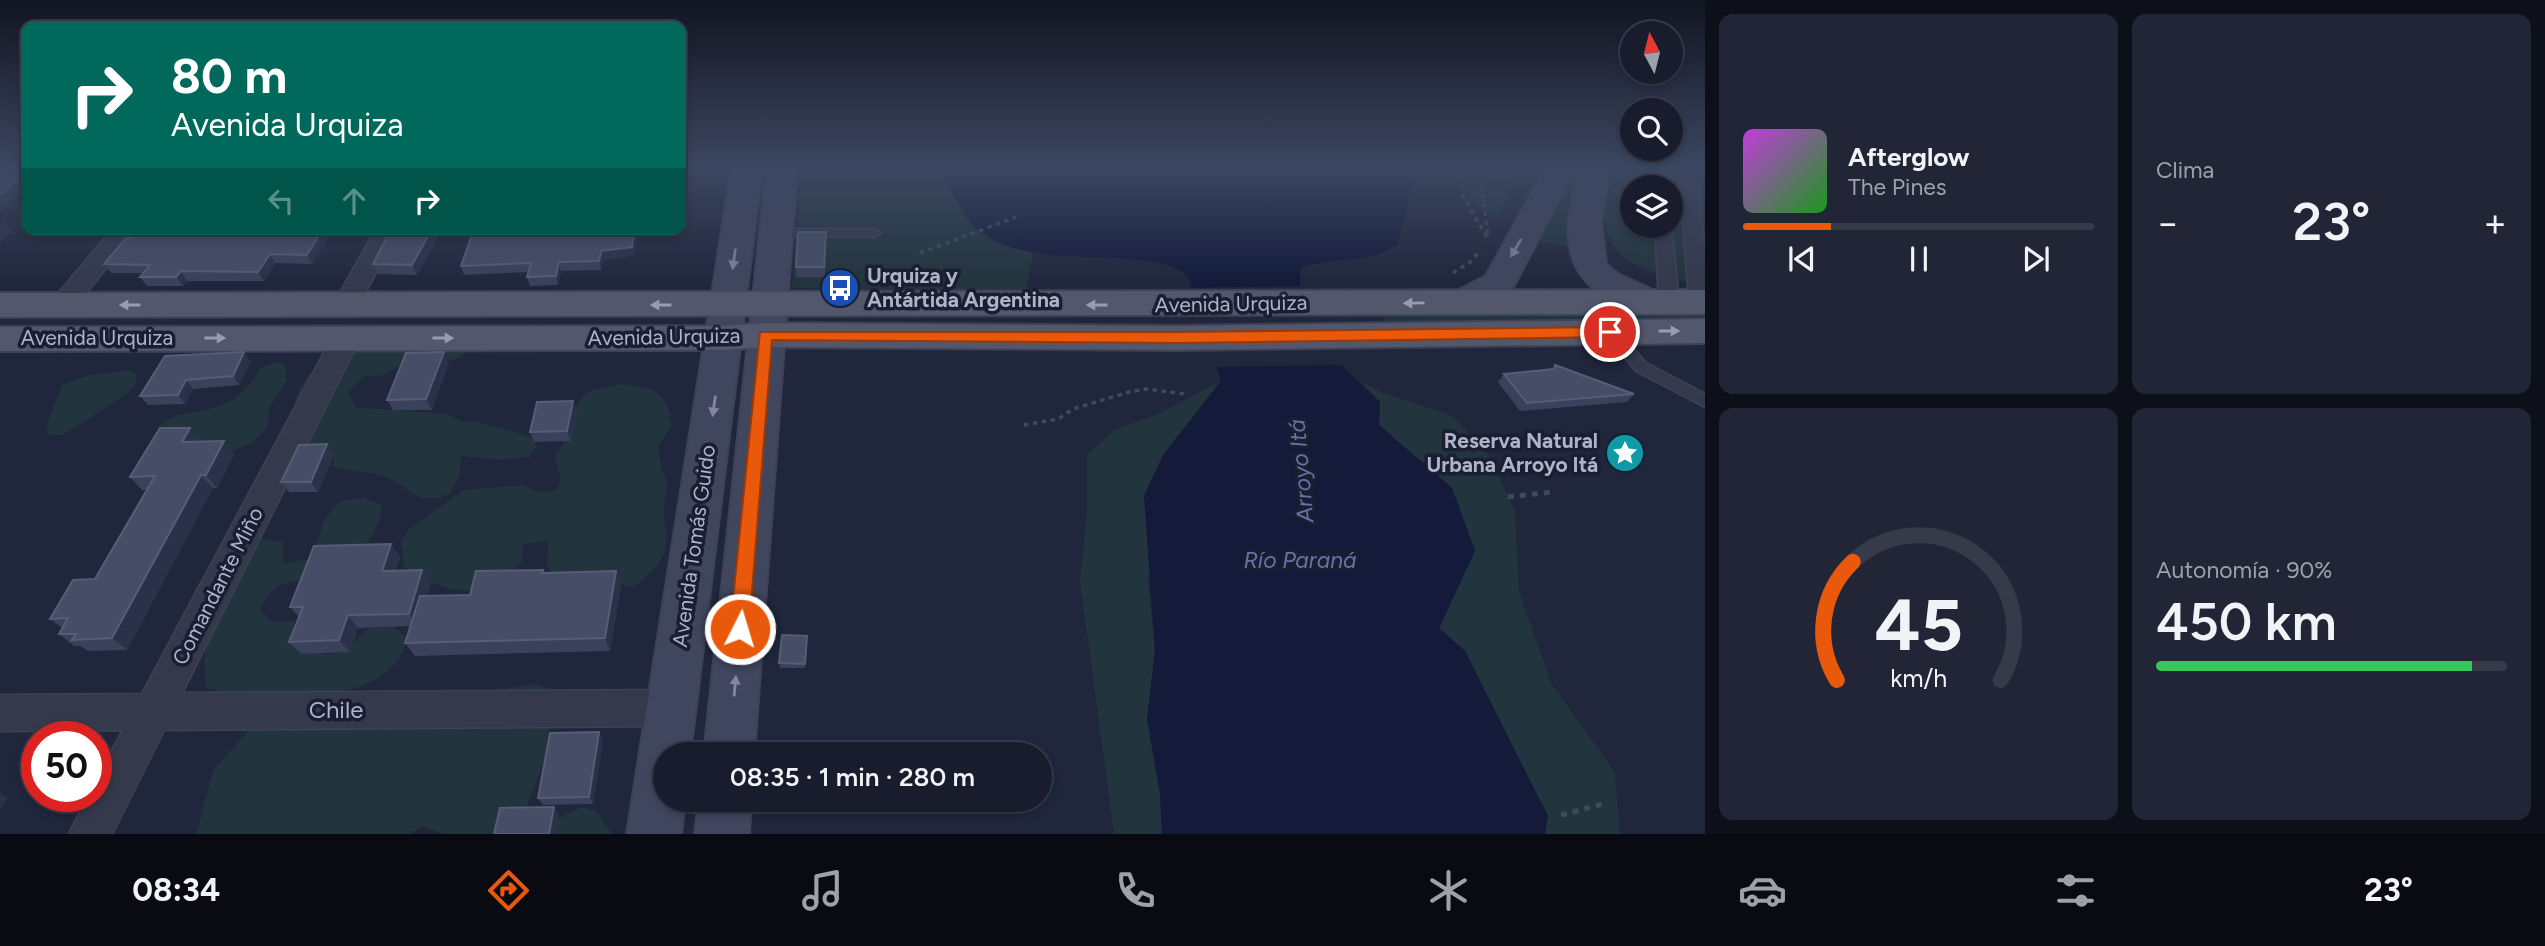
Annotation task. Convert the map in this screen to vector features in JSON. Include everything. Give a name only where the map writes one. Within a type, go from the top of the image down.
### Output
[{"type":"main road","name":"Avenida Tomás Guido","points":[[654,834],[741,206]]},
{"type":"main road","points":[[730,742],[778,206]]},
{"type":"main road","points":[[1456,289],[1499,283],[1540,206]]},
{"type":"main road","points":[[1586,206],[1589,264],[1606,284],[1685,308]]},
{"type":"main road","name":"Avenida Urquiza","points":[[1171,321],[1456,289],[1685,308]]},
{"type":"main road","name":"Avenida Urquiza","points":[[0,305],[63,305],[346,322]]},
{"type":"main road","name":"Avenida Urquiza","points":[[0,338],[346,322],[768,320],[1171,321],[1356,336],[1610,332],[1685,308]]},
{"type":"main road","points":[[722,834],[724,812]]},
{"type":"street","points":[[1685,308],[1687,206]]},
{"type":"street","points":[[63,305],[120,235]]},
{"type":"street","name":"Comandante Miño","points":[[90,834],[346,322],[384,235]]},
{"type":"street","points":[[1667,238],[1685,308]]},
{"type":"street","name":"Chile","points":[[0,713],[153,712],[667,739]]},
{"type":"lane","points":[[775,233],[874,233]]},
{"type":"lane","points":[[1610,332],[1641,367],[1705,401]]},
{"type":"path","points":[[1469,206],[1489,241]]},
{"type":"path","points":[[1456,289],[1470,262],[1489,241],[1484,206]]},
{"type":"path","points":[[920,253],[1016,216]]},
{"type":"path","points":[[1024,425],[1058,419],[1073,409],[1129,392],[1146,389],[1185,394]]},
{"type":"path","points":[[1508,497],[1552,492]]},
{"type":"path","points":[[1561,815],[1607,803]]},
{"type":"shaded area","points":[[799,206],[960,206],[998,242],[1033,252],[1026,293],[792,288]]},
{"type":"shaded area","points":[[1477,206],[1502,206],[1498,214],[1483,211]]},
{"type":"shaded area","points":[[1552,206],[1574,206],[1569,223],[1580,244],[1576,247],[1543,243],[1534,234]]},
{"type":"shaded area","points":[[1606,206],[1620,206],[1620,238],[1683,238],[1683,206],[1705,206],[1705,284],[1661,275],[1633,263],[1612,243],[1604,216]]},
{"type":"shaded area","points":[[1705,311],[1705,325],[1386,324],[1382,314]]},
{"type":"shaded area","points":[[356,346],[468,347],[466,353],[454,360],[427,360],[398,367],[384,375],[363,377],[348,392],[356,407],[447,414],[463,422],[479,422],[531,437],[537,446],[529,457],[500,460],[461,456],[460,475],[449,495],[437,498],[415,495],[388,478],[333,467],[334,456],[309,455],[295,412],[300,388],[314,370]]},
{"type":"shaded area","points":[[277,362],[285,364],[287,381],[268,409],[268,424],[264,431],[245,446],[227,450],[202,449],[194,433],[163,431],[160,426],[179,415],[210,409],[228,402],[243,392],[259,368]]},
{"type":"shaded area","points":[[130,370],[137,374],[135,385],[128,393],[63,435],[49,435],[46,426],[62,385],[89,375]]},
{"type":"shaded area","points":[[1221,381],[1163,455],[1148,580],[1155,651],[1147,719],[1160,793],[1162,834],[1114,834],[1080,581],[1087,513],[1087,455],[1114,430],[1160,413]]},
{"type":"shaded area","points":[[1360,381],[1381,392],[1451,415],[1489,455],[1515,511],[1519,591],[1551,683],[1615,772],[1620,834],[1544,834],[1465,651],[1439,628],[1475,550],[1452,488],[1379,425],[1380,402]]},
{"type":"shaded area","points":[[620,384],[656,392],[666,404],[672,426],[658,446],[661,468],[668,483],[664,515],[665,549],[661,560],[634,587],[611,582],[558,588],[547,565],[548,541],[523,544],[522,562],[500,582],[485,589],[461,591],[449,588],[404,567],[401,541],[408,530],[464,490],[523,485],[540,493],[558,489],[560,476],[555,455],[564,444],[567,423],[583,396],[591,390]]},
{"type":"shaded area","points":[[364,498],[381,504],[381,513],[373,534],[358,553],[332,572],[281,586],[266,599],[260,611],[273,622],[291,621],[304,628],[311,650],[328,655],[350,646],[369,628],[394,627],[408,638],[399,658],[385,673],[369,683],[329,693],[239,694],[207,688],[204,644],[191,608],[192,596],[205,575],[256,537],[283,542],[283,563],[311,559],[325,518],[341,501]]},
{"type":"shaded area","points":[[535,684],[553,690],[562,705],[549,729],[545,760],[520,822],[502,834],[444,834],[422,826],[410,834],[196,834],[214,769],[249,730],[285,712],[452,697]]},
{"type":"shaded area","points":[[582,807],[597,812],[612,834],[554,834],[558,818]]},
{"type":"water","name":"Río Paraná","points":[[959,206],[1407,206],[1397,245],[1374,255],[1301,268],[1299,291],[1340,364],[1380,402],[1379,425],[1452,488],[1475,551],[1439,628],[1465,651],[1548,816],[1545,834],[1162,834],[1160,793],[1147,719],[1155,651],[1144,496],[1163,455],[1221,381],[1188,276],[1159,263],[1050,255],[1012,247],[979,231]]},
{"type":"pier","points":[[1303,286],[1302,290],[1346,365],[1213,367],[1189,288]]},
{"type":"building","points":[[798,232],[826,232],[824,267],[796,267]]},
{"type":"building","points":[[134,235],[319,235],[307,255],[270,254],[258,272],[181,271],[176,277],[140,277],[150,265],[104,264],[126,238]]},
{"type":"building","points":[[388,235],[429,235],[412,265],[373,264]]},
{"type":"building","points":[[472,235],[633,235],[632,247],[601,251],[599,261],[559,262],[556,276],[527,277],[531,263],[461,266]]},
{"type":"building","points":[[244,352],[233,376],[186,380],[178,395],[140,396],[165,356]]},
{"type":"building","points":[[444,352],[426,399],[387,400],[406,353]]},
{"type":"building","points":[[1555,365],[1634,394],[1527,403],[1504,374],[1554,369]]},
{"type":"building","points":[[573,401],[567,431],[530,432],[537,402]]},
{"type":"building","points":[[160,428],[190,428],[182,442],[224,441],[206,475],[201,475],[112,638],[72,640],[76,634],[59,634],[68,618],[50,619],[73,580],[95,579],[155,476],[130,477]]},
{"type":"building","points":[[327,444],[311,482],[281,482],[299,445]]},
{"type":"building","points":[[391,544],[382,571],[422,570],[409,614],[348,615],[339,640],[289,642],[303,607],[290,607],[314,546]]},
{"type":"building","points":[[543,570],[542,573],[616,571],[605,638],[405,643],[420,596],[470,595],[476,571]]},
{"type":"building","points":[[782,635],[807,636],[805,664],[779,663]]},
{"type":"building","points":[[599,732],[589,797],[538,798],[550,733]]},
{"type":"building","points":[[554,807],[549,834],[494,834],[500,808]]},
{"type":"place","name":"Urquiza y Antártida Argentina","points":[[840,288]]},
{"type":"place","name":"Reserva Natural Urbana Arroyo Itá","points":[[1625,453]]},
{"type":"route","points":[[740,629],[765,335],[1177,338],[1610,332]]},
{"type":"water label","name":"Arroyo Itá","points":[[1301,471]]}]
